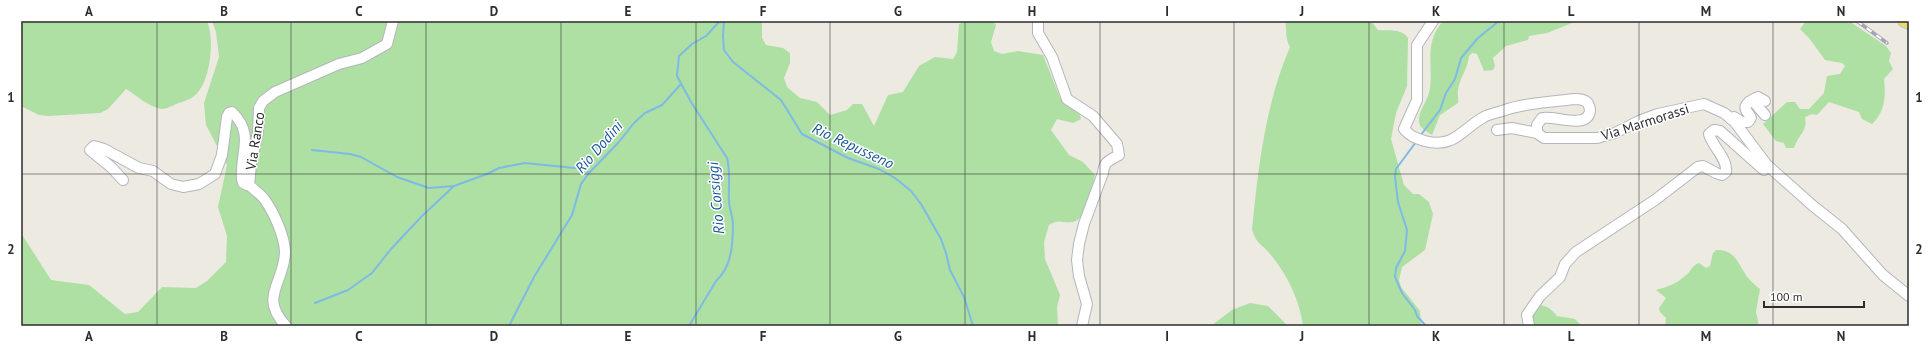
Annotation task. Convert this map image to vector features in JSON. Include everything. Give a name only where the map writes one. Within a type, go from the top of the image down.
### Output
[{"type":"main road","points":[[1904,21],[1909,23]]},
{"type":"street","name":"Via Ranco","points":[[286,326],[279,319],[273,299],[284,262],[283,243],[278,226],[265,200],[250,184],[251,164],[258,132],[259,108],[263,101],[275,92],[324,70],[339,64],[362,58],[377,51],[387,44],[393,21]]},
{"type":"street","points":[[1038,21],[1038,33],[1052,57],[1067,99],[1093,116],[1117,144],[1119,155],[1107,160],[1104,165],[1103,173],[1080,235],[1077,260],[1087,304],[1082,326]]},
{"type":"street","name":"Via Marmorassi","points":[[1433,21],[1417,45],[1417,100],[1404,129],[1411,137],[1432,143],[1445,143],[1457,137],[1484,117],[1524,105],[1575,99],[1583,100],[1588,104],[1589,113],[1584,120],[1575,121],[1553,117],[1542,118],[1537,125],[1538,133],[1540,136],[1550,139],[1597,138],[1615,133],[1638,121],[1658,114],[1704,104],[1724,113],[1731,119],[1757,154],[1781,178],[1829,220],[1842,229],[1883,275],[1909,296]]},
{"type":"street","points":[[1731,119],[1734,117],[1745,122],[1750,120],[1750,116],[1745,108],[1749,102],[1758,97],[1765,101]]},
{"type":"street","points":[[1749,102],[1754,102],[1765,115]]},
{"type":"street","points":[[123,180],[111,167],[90,150],[94,146],[104,149],[139,168],[153,171],[171,184],[183,187],[199,184],[215,174],[222,155],[227,117],[229,113],[232,112],[241,121],[244,130],[245,147],[242,179],[243,183],[247,185],[250,184]]},
{"type":"street","points":[[1497,130],[1512,128],[1538,133]]},
{"type":"street","name":"Via Marmorassi","points":[[1529,326],[1528,315],[1540,296],[1560,277],[1565,264],[1576,252],[1655,200],[1698,167],[1702,166],[1716,173],[1722,174],[1726,172],[1724,161],[1711,142],[1709,134],[1714,130],[1720,131],[1773,178],[1781,178]]},
{"type":"green space","points":[[21,21],[207,21],[211,39],[210,61],[204,82],[199,91],[193,97],[162,109],[143,101],[126,89],[108,109],[100,113],[48,116],[39,115],[21,106]]},
{"type":"green space","points":[[212,21],[762,21],[762,38],[766,45],[783,48],[790,53],[790,63],[784,78],[787,87],[800,98],[817,102],[830,115],[847,110],[853,104],[862,104],[874,126],[888,95],[903,92],[919,66],[935,57],[953,59],[957,52],[959,24],[965,21],[993,21],[996,25],[991,42],[994,51],[1002,54],[1018,51],[1043,55],[1060,98],[1080,115],[1081,119],[1073,123],[1057,119],[1051,130],[1069,155],[1083,162],[1095,175],[1091,194],[1086,209],[1082,215],[1078,220],[1073,222],[1056,222],[1049,225],[1044,242],[1045,259],[1060,295],[1057,307],[1058,326],[21,326],[21,233],[51,280],[89,285],[125,314],[138,312],[162,287],[196,288],[207,281],[226,262],[227,236],[218,207],[227,165],[206,125],[204,103],[219,57],[216,32]]},
{"type":"green space","points":[[1285,21],[1371,21],[1378,30],[1398,31],[1408,38],[1407,86],[1396,113],[1391,139],[1404,185],[1413,194],[1419,194],[1429,202],[1433,214],[1425,250],[1402,267],[1399,280],[1401,287],[1420,311],[1421,326],[1303,326],[1299,307],[1292,288],[1282,270],[1267,250],[1258,242],[1254,235],[1252,230],[1264,137],[1274,91],[1290,47],[1288,44]]},
{"type":"green space","points":[[1443,21],[1577,21],[1547,33],[1529,36],[1528,40],[1506,46],[1493,58],[1495,66],[1493,70],[1484,71],[1477,54],[1472,53],[1469,56],[1460,82],[1458,103],[1440,115],[1432,135],[1421,127],[1419,119],[1420,113],[1429,93],[1431,75],[1430,57],[1433,39]]},
{"type":"green space","points":[[1806,21],[1849,21],[1886,46],[1891,53],[1889,61],[1893,69],[1884,79],[1884,103],[1880,114],[1872,124],[1862,119],[1859,112],[1829,102],[1817,115],[1812,114],[1805,117],[1806,122],[1804,130],[1794,148],[1786,148],[1784,143],[1776,141],[1763,124],[1787,102],[1795,102],[1800,109],[1809,109],[1824,93],[1827,76],[1840,74],[1845,66],[1842,63],[1825,60],[1809,38],[1800,29]]},
{"type":"green space","points":[[1716,250],[1723,250],[1732,255],[1748,278],[1760,289],[1756,312],[1759,326],[1665,326],[1666,318],[1660,312],[1659,308],[1666,298],[1656,290],[1678,281],[1699,263],[1706,268],[1710,266],[1713,253]]},
{"type":"green space","points":[[1250,303],[1268,306],[1288,326],[1211,326],[1232,310]]},
{"type":"green space","points":[[1539,305],[1549,308],[1557,316],[1575,319],[1582,326],[1533,326],[1532,316]]},
{"type":"waterway","name":"Rio Repusseno","points":[[724,21],[724,50],[733,62],[781,100],[802,134],[848,158],[879,169],[895,178],[911,191],[921,204],[941,239],[950,270],[964,297],[973,326]]},
{"type":"waterway","name":"Rio Corsiggi","points":[[689,326],[728,262],[733,239],[733,223],[729,202],[729,175],[727,158],[691,102],[677,76],[679,56],[692,44],[706,36],[719,22],[724,21]]},
{"type":"waterway","points":[[1420,136],[1440,110],[1446,93],[1455,79],[1461,58],[1478,38],[1499,21]]},
{"type":"waterway","name":"Rio Dodini","points":[[509,326],[534,277],[572,215],[581,184],[634,123],[645,113],[662,105],[681,84]]},
{"type":"waterway","points":[[1416,142],[1396,169],[1395,177],[1398,202],[1407,230],[1405,251],[1396,268],[1395,277],[1402,293],[1415,310],[1417,316],[1426,326]]},
{"type":"waterway","points":[[312,150],[350,154],[361,157],[397,177],[429,188],[454,186]]},
{"type":"waterway","points":[[315,303],[348,290],[372,273],[391,249],[422,216],[454,186],[499,168],[525,163],[584,169],[589,173]]},
{"type":"railway","points":[[1857,21],[1887,43]]}]
